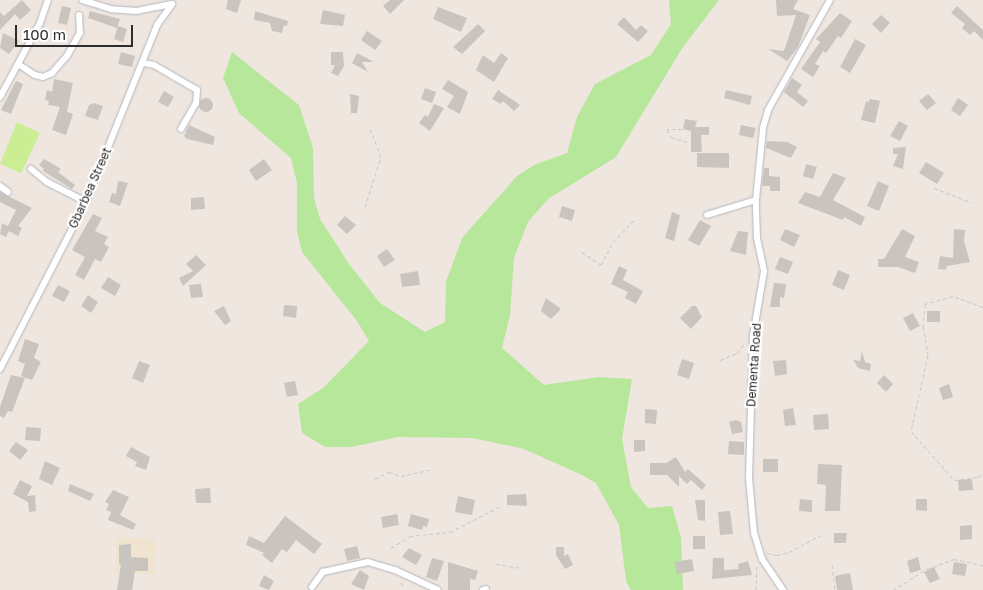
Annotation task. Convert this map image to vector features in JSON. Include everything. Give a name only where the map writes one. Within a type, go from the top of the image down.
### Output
[{"type":"street","points":[[0,96],[40,23],[48,0]]},
{"type":"street","name":"Gbarbea Street","points":[[82,0],[111,9],[137,11],[174,2]]},
{"type":"street","name":"Dementa Road","points":[[783,590],[762,559],[754,533],[749,478],[753,336],[764,271],[757,237],[756,200],[763,128],[768,110],[830,0]]},
{"type":"street","name":"Gbarbea Street","points":[[0,369],[86,202],[144,63],[157,25],[174,2]]},
{"type":"street","points":[[18,64],[35,75],[43,77],[52,73],[67,56],[80,33],[79,14]]},
{"type":"street","points":[[144,63],[154,64],[197,90],[196,103],[181,129]]},
{"type":"street","points":[[31,169],[47,182],[86,202]]},
{"type":"street","points":[[0,186],[8,192]]},
{"type":"street","points":[[707,215],[756,200]]},
{"type":"street","points":[[312,587],[323,572],[368,562],[395,570],[438,590]]},
{"type":"path","points":[[365,206],[376,182],[380,157],[370,129]]},
{"type":"path","points":[[682,129],[667,129],[671,138],[686,142]]},
{"type":"path","points":[[934,188],[971,202]]},
{"type":"path","points":[[582,252],[600,265],[613,242],[635,219]]},
{"type":"path","points":[[983,307],[953,296],[924,304],[923,326],[928,355],[911,431],[954,480],[978,477],[983,473]]},
{"type":"path","points":[[720,360],[737,353],[753,336]]},
{"type":"path","points":[[375,478],[389,472],[401,476],[430,470]]},
{"type":"path","points":[[391,548],[410,536],[450,532],[501,506]]},
{"type":"path","points":[[756,590],[758,564],[766,553],[777,555],[789,552],[821,535]]},
{"type":"path","points":[[893,590],[900,583],[927,569],[954,559],[983,565]]},
{"type":"path","points":[[496,564],[522,568]]},
{"type":"path","points":[[832,565],[835,590]]},
{"type":"shaded area","points":[[116,538],[155,539],[155,574],[116,573]]},
{"type":"green space","points":[[669,0],[719,0],[683,47],[616,157],[548,199],[528,222],[514,258],[510,315],[502,348],[544,385],[599,377],[632,379],[622,439],[631,487],[648,508],[672,506],[681,538],[683,590],[631,590],[626,581],[619,525],[596,483],[582,475],[524,449],[472,438],[398,437],[352,447],[325,447],[302,433],[298,404],[323,388],[369,341],[357,321],[302,252],[297,231],[297,183],[291,158],[239,113],[223,78],[232,52],[299,105],[313,148],[314,198],[320,219],[349,264],[380,303],[425,332],[445,322],[446,282],[462,238],[517,176],[536,164],[567,153],[577,117],[595,84],[651,55],[671,24]]},
{"type":"green space","points":[[17,122],[40,133],[21,173],[0,164]]},
{"type":"building","points":[[22,0],[31,10],[20,20],[15,14],[0,30],[0,12],[4,16]]},
{"type":"building","points":[[228,0],[241,0],[237,13],[226,9]]},
{"type":"building","points":[[390,0],[404,0],[390,14],[383,6]]},
{"type":"building","points":[[776,0],[798,0],[793,9],[810,15],[798,47],[787,61],[768,49],[784,51],[796,15],[777,16]]},
{"type":"building","points":[[62,6],[71,8],[67,25],[58,23]]},
{"type":"building","points":[[957,6],[983,30],[983,40],[974,31],[970,35],[962,28],[965,24],[951,13]]},
{"type":"building","points":[[438,7],[467,18],[461,32],[433,19]]},
{"type":"building","points":[[323,10],[345,15],[343,26],[320,24]]},
{"type":"building","points":[[90,11],[120,19],[117,28],[88,18]]},
{"type":"building","points":[[255,11],[288,21],[287,26],[284,25],[282,33],[272,31],[270,23],[254,20]]},
{"type":"building","points":[[840,13],[852,21],[841,38],[838,36],[826,53],[823,51],[815,64],[820,66],[813,77],[801,69],[820,42],[816,39]]},
{"type":"building","points":[[881,15],[890,23],[881,33],[872,24]]},
{"type":"building","points":[[624,17],[636,30],[641,25],[648,31],[638,42],[617,24]]},
{"type":"building","points":[[478,24],[485,31],[462,54],[453,47]]},
{"type":"building","points":[[118,26],[127,29],[123,42],[114,39]]},
{"type":"building","points":[[367,31],[382,41],[375,50],[361,40]]},
{"type":"building","points":[[3,33],[19,41],[9,54],[0,48]]},
{"type":"building","points":[[855,39],[866,45],[850,73],[840,67]]},
{"type":"building","points":[[121,52],[135,56],[132,67],[118,64]]},
{"type":"building","points":[[331,52],[343,52],[344,66],[338,76],[331,73],[335,65],[331,65]]},
{"type":"building","points":[[357,53],[374,62],[362,62],[368,72],[352,63]]},
{"type":"building","points":[[501,53],[508,58],[494,82],[476,70],[483,55],[494,63]]},
{"type":"building","points":[[792,78],[802,85],[797,92],[808,101],[803,107],[784,92]]},
{"type":"building","points":[[54,79],[73,83],[67,112],[73,114],[66,135],[52,130],[60,107],[48,105],[49,101],[45,100],[47,90],[52,92]]},
{"type":"building","points":[[448,80],[468,92],[460,114],[447,107],[454,96],[442,89]]},
{"type":"building","points":[[16,81],[23,84],[11,114],[1,110]]},
{"type":"building","points":[[425,88],[436,92],[432,103],[421,99]]},
{"type":"building","points":[[498,90],[520,105],[514,111],[503,101],[501,104],[492,99]]},
{"type":"building","points":[[726,90],[752,96],[750,105],[724,98]]},
{"type":"building","points":[[164,91],[174,97],[168,107],[158,102]]},
{"type":"building","points":[[350,94],[359,96],[357,113],[351,113]]},
{"type":"building","points":[[928,94],[936,103],[927,110],[919,101]]},
{"type":"building","points":[[206,98],[211,100],[213,105],[211,110],[206,112],[201,110],[199,105],[201,100]]},
{"type":"building","points":[[958,98],[968,105],[960,116],[951,110]]},
{"type":"building","points":[[870,99],[880,101],[875,123],[861,120],[866,101],[869,102]]},
{"type":"building","points":[[94,103],[103,106],[98,120],[85,116],[89,105]]},
{"type":"building","points":[[434,104],[444,108],[430,131],[419,123],[425,115],[428,117]]},
{"type":"building","points":[[685,119],[697,121],[695,127],[709,127],[709,135],[701,135],[702,152],[691,152],[691,131],[683,129]]},
{"type":"building","points":[[899,121],[908,126],[900,141],[890,136]]},
{"type":"building","points":[[189,125],[215,137],[213,145],[187,139],[184,136]]},
{"type":"building","points":[[741,125],[756,128],[753,138],[739,135]]},
{"type":"building","points":[[767,141],[787,142],[797,147],[791,158],[766,148]]},
{"type":"building","points":[[906,147],[903,169],[893,166],[898,154],[893,154],[893,148]]},
{"type":"building","points":[[697,153],[729,153],[729,168],[697,167]]},
{"type":"building","points":[[44,159],[61,169],[58,172],[75,185],[72,189],[43,171],[44,169],[39,165]]},
{"type":"building","points":[[264,159],[272,170],[256,181],[249,170]]},
{"type":"building","points":[[926,162],[944,173],[937,184],[919,173]]},
{"type":"building","points":[[806,164],[817,167],[813,179],[803,176]]},
{"type":"building","points":[[764,168],[769,168],[769,176],[780,177],[780,191],[770,191],[770,186],[762,186]]},
{"type":"building","points":[[833,173],[846,178],[833,200],[865,217],[861,226],[844,217],[843,220],[798,203],[805,192],[820,197]]},
{"type":"building","points":[[118,181],[128,183],[120,206],[109,202],[112,193],[116,194]]},
{"type":"building","points":[[878,181],[889,186],[879,211],[867,206]]},
{"type":"building","points":[[0,192],[32,208],[18,226],[22,228],[18,236],[9,231],[6,237],[0,234],[2,223],[8,226],[16,210],[0,202]]},
{"type":"building","points":[[204,197],[205,209],[191,210],[191,198]]},
{"type":"building","points":[[562,206],[575,210],[572,221],[559,217]]},
{"type":"building","points":[[672,212],[680,215],[674,241],[665,238]]},
{"type":"building","points":[[93,214],[102,218],[95,231],[108,237],[104,244],[109,247],[101,262],[95,259],[84,280],[75,275],[85,257],[72,250]]},
{"type":"building","points":[[345,216],[356,225],[347,234],[337,225]]},
{"type":"building","points":[[700,220],[711,226],[699,246],[688,240]]},
{"type":"building","points":[[785,229],[800,235],[794,247],[780,240]]},
{"type":"building","points":[[902,229],[915,236],[905,257],[919,262],[915,273],[898,267],[878,267],[878,259],[884,259]]},
{"type":"building","points":[[954,229],[965,230],[964,241],[970,262],[947,266],[946,270],[938,269],[940,256],[953,258]]},
{"type":"building","points":[[738,231],[748,232],[746,255],[730,251]]},
{"type":"building","points":[[387,249],[395,260],[384,267],[377,256]]},
{"type":"building","points":[[196,255],[206,265],[183,286],[179,278],[193,271],[186,264]]},
{"type":"building","points":[[780,257],[793,262],[788,274],[775,269]]},
{"type":"building","points":[[619,266],[627,270],[623,280],[643,291],[636,304],[625,298],[628,292],[611,284]]},
{"type":"building","points":[[838,270],[850,275],[844,290],[832,285]]},
{"type":"building","points":[[418,271],[420,285],[402,287],[400,274]]},
{"type":"building","points":[[108,277],[121,285],[115,296],[101,288]]},
{"type":"building","points":[[774,283],[786,284],[784,298],[780,297],[780,307],[770,307]]},
{"type":"building","points":[[201,284],[203,297],[191,298],[189,285]]},
{"type":"building","points":[[58,285],[70,291],[64,302],[52,296]]},
{"type":"building","points":[[88,295],[98,302],[91,313],[81,306]]},
{"type":"building","points":[[546,298],[561,309],[551,319],[541,311]]},
{"type":"building","points":[[284,305],[297,306],[296,318],[283,316]]},
{"type":"building","points":[[224,306],[231,321],[225,325],[214,311]]},
{"type":"building","points":[[692,306],[696,306],[702,317],[691,329],[680,318]]},
{"type":"building","points":[[927,311],[940,311],[940,322],[927,322]]},
{"type":"building","points":[[913,313],[920,326],[910,331],[903,318]]},
{"type":"building","points":[[25,339],[39,344],[34,358],[41,362],[32,380],[21,376],[25,364],[18,361]]},
{"type":"building","points":[[862,351],[865,362],[871,364],[870,371],[858,368],[853,360],[860,361]]},
{"type":"building","points":[[682,359],[694,363],[689,379],[677,375]]},
{"type":"building","points":[[786,360],[787,374],[775,376],[773,361]]},
{"type":"building","points":[[139,361],[150,365],[143,383],[132,378]]},
{"type":"building","points":[[11,375],[25,378],[12,412],[8,411],[4,418],[0,416],[0,407]]},
{"type":"building","points":[[884,375],[893,384],[886,392],[877,383]]},
{"type":"building","points":[[295,381],[298,395],[287,397],[284,383]]},
{"type":"building","points":[[949,384],[953,397],[943,400],[939,388]]},
{"type":"building","points":[[793,408],[796,425],[785,426],[783,410]]},
{"type":"building","points":[[645,409],[657,410],[656,424],[645,423]]},
{"type":"building","points":[[828,414],[829,429],[814,430],[813,415]]},
{"type":"building","points":[[736,420],[741,422],[743,432],[732,434],[729,422]]},
{"type":"building","points":[[26,427],[41,428],[40,441],[25,440]]},
{"type":"building","points":[[634,440],[645,440],[645,451],[634,452]]},
{"type":"building","points":[[729,441],[744,442],[744,455],[728,454]]},
{"type":"building","points":[[16,442],[28,450],[20,460],[9,451]]},
{"type":"building","points":[[131,447],[150,457],[146,470],[135,466],[137,462],[126,456]]},
{"type":"building","points":[[676,457],[685,472],[688,469],[706,485],[702,490],[691,480],[687,484],[679,476],[679,487],[667,475],[650,475],[650,463],[666,463]]},
{"type":"building","points":[[763,459],[778,459],[778,472],[763,472]]},
{"type":"building","points":[[45,461],[60,468],[52,485],[39,479]]},
{"type":"building","points":[[818,464],[842,465],[840,511],[825,511],[826,485],[817,484]]},
{"type":"building","points":[[972,479],[973,490],[959,491],[958,480]]},
{"type":"building","points":[[20,480],[32,486],[27,496],[35,495],[36,511],[29,512],[28,502],[13,494]]},
{"type":"building","points":[[70,484],[94,494],[90,501],[68,491]]},
{"type":"building","points":[[210,488],[211,503],[196,503],[195,489]]},
{"type":"building","points":[[113,490],[129,497],[120,515],[136,524],[133,530],[108,520],[111,512],[106,510],[109,504],[105,502]]},
{"type":"building","points":[[526,494],[527,506],[507,505],[507,495]]},
{"type":"building","points":[[458,496],[475,500],[472,515],[455,512]]},
{"type":"building","points":[[800,499],[812,500],[812,512],[799,511]]},
{"type":"building","points":[[916,499],[927,499],[927,511],[916,510]]},
{"type":"building","points":[[695,500],[705,500],[705,521],[698,520]]},
{"type":"building","points":[[730,511],[733,534],[720,535],[718,512]]},
{"type":"building","points":[[397,514],[399,525],[383,528],[381,517]]},
{"type":"building","points":[[411,514],[429,519],[427,527],[423,526],[422,530],[408,526]]},
{"type":"building","points":[[285,516],[322,544],[314,554],[296,540],[287,552],[282,549],[272,563],[262,555],[264,553],[246,545],[249,536],[264,543]]},
{"type":"building","points":[[972,525],[972,539],[960,540],[960,526]]},
{"type":"building","points":[[834,533],[847,533],[846,543],[834,543]]},
{"type":"building","points":[[693,536],[705,536],[705,549],[693,549]]},
{"type":"building","points":[[131,544],[131,557],[148,558],[148,571],[135,571],[132,590],[117,590],[121,564],[119,564],[119,545]]},
{"type":"building","points":[[357,546],[360,558],[347,561],[344,549]]},
{"type":"building","points":[[556,547],[564,547],[564,556],[568,554],[573,565],[565,569],[556,555]]},
{"type":"building","points":[[409,548],[422,555],[416,565],[402,557]]},
{"type":"building","points":[[918,557],[921,570],[910,573],[907,561]]},
{"type":"building","points":[[432,558],[444,561],[437,581],[426,577]]},
{"type":"building","points":[[713,558],[724,558],[724,570],[739,569],[738,564],[748,561],[752,575],[712,579]]},
{"type":"building","points":[[692,559],[694,571],[677,574],[675,562]]},
{"type":"building","points":[[448,562],[478,571],[475,580],[470,579],[470,590],[448,590]]},
{"type":"building","points":[[954,562],[967,564],[965,576],[952,574]]},
{"type":"building","points":[[934,567],[940,579],[930,583],[924,572]]},
{"type":"building","points":[[360,570],[369,576],[364,590],[351,584]]},
{"type":"building","points":[[850,573],[853,590],[837,590],[835,576]]},
{"type":"building","points":[[264,575],[274,581],[269,590],[259,586]]}]
